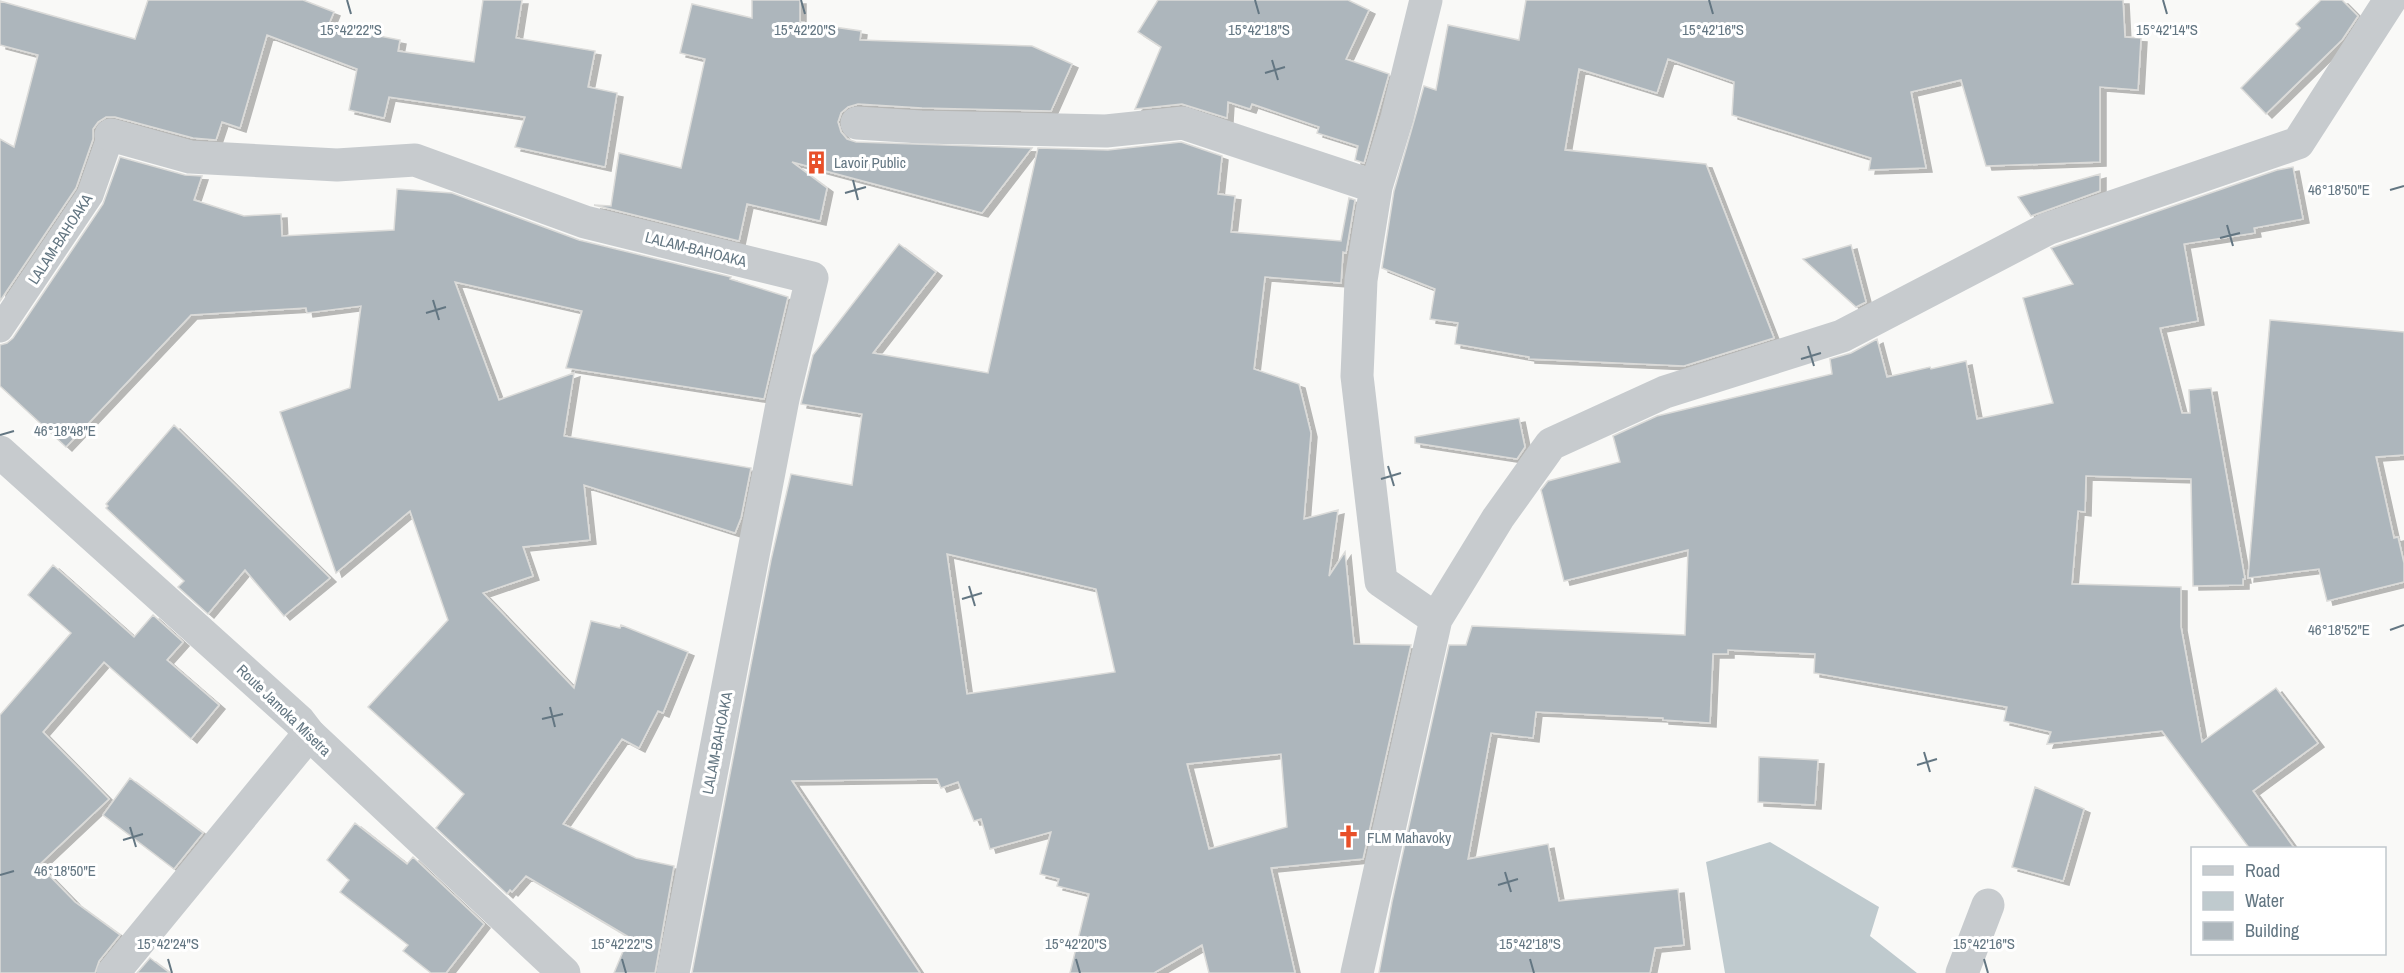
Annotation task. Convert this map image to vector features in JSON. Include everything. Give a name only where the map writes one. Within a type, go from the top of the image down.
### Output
[{"type":"street","points":[[1426,0],[1397,118],[1376,187],[1361,280],[1357,376],[1382,581],[1436,619]]},
{"type":"street","points":[[1357,973],[1436,619],[1498,518],[1551,444],[1665,392],[1842,336],[2047,229],[2298,142],[2390,0]]},
{"type":"street","points":[[857,123],[921,127],[1106,131],[1183,123],[1376,187]]},
{"type":"street","name":"LALAM-BAHOAKA","points":[[111,135],[190,157],[337,165],[415,160],[585,222],[812,278],[783,399],[673,973]]},
{"type":"street","name":"Route Jamoka Misetra","points":[[0,452],[290,713],[309,734],[564,973]]},
{"type":"street","points":[[113,973],[309,734]]},
{"type":"street","points":[[1962,973],[1988,905]]},
{"type":"lane","name":"LALAM-BAHOAKA","points":[[0,329],[90,195],[111,135]]},
{"type":"water","points":[[1770,842],[1879,907],[1870,936],[1917,973],[1725,973],[1706,862]]},
{"type":"building","points":[[148,0],[303,0],[334,12],[328,26],[400,40],[398,51],[474,62],[483,0],[522,0],[516,38],[595,51],[588,87],[617,93],[605,167],[515,147],[525,117],[389,97],[384,118],[349,110],[357,69],[267,35],[240,128],[222,122],[216,140],[193,138],[115,117],[106,117],[98,122],[93,129],[93,139],[76,188],[0,301],[0,139],[14,147],[38,55],[0,45],[0,1],[135,39]]},
{"type":"building","points":[[752,0],[800,0],[800,22],[861,31],[860,40],[1032,46],[1072,64],[1051,111],[858,104],[848,107],[841,113],[838,122],[841,132],[847,139],[856,142],[1032,148],[982,213],[792,162],[827,188],[820,221],[747,204],[739,241],[594,205],[611,206],[619,153],[681,168],[705,59],[680,53],[692,4],[752,18]]},
{"type":"building","points":[[1158,0],[1348,0],[1369,10],[1346,59],[1389,74],[1364,163],[1355,160],[1358,146],[1317,133],[1319,127],[1252,104],[1250,109],[1228,102],[1227,118],[1182,104],[1135,109],[1161,47],[1138,32]]},
{"type":"building","points":[[1526,0],[2123,0],[2125,37],[2141,38],[2138,90],[2100,87],[2100,162],[1986,166],[1961,80],[1911,92],[1926,168],[1869,170],[1871,158],[1732,115],[1734,82],[1668,59],[1657,93],[1579,69],[1565,150],[1706,164],[1774,338],[1684,366],[1529,359],[1529,357],[1455,344],[1458,323],[1430,319],[1435,289],[1382,268],[1394,191],[1424,86],[1436,90],[1448,25],[1519,40]]},
{"type":"building","points":[[2321,0],[2342,0],[2358,16],[2342,40],[2266,114],[2241,88],[2300,28],[2296,24]]},
{"type":"building","points":[[1181,142],[1222,156],[1218,194],[1235,196],[1231,232],[1341,241],[1349,198],[1355,200],[1346,253],[1343,252],[1341,283],[1265,277],[1254,369],[1299,384],[1311,433],[1304,519],[1338,510],[1329,576],[1345,552],[1354,644],[1411,645],[1363,859],[1271,868],[1295,973],[1209,973],[1202,945],[1154,973],[1070,973],[1089,894],[1057,886],[1059,879],[1040,874],[1051,832],[990,849],[981,819],[974,821],[958,782],[941,788],[937,779],[792,781],[920,973],[692,973],[771,560],[791,474],[852,485],[862,414],[801,404],[813,355],[899,244],[936,272],[873,353],[988,373],[1038,148],[1108,150]],"holes":[[[947,554],[1096,589],[1115,672],[967,694]],[[1281,754],[1287,827],[1209,849],[1187,764]]]},
{"type":"building","points":[[120,157],[185,175],[202,176],[194,200],[244,216],[281,214],[282,236],[394,230],[397,189],[452,193],[579,240],[731,277],[730,279],[788,297],[764,399],[566,368],[582,311],[455,282],[499,400],[574,373],[564,436],[751,468],[741,518],[735,533],[584,485],[590,540],[523,547],[533,576],[483,593],[574,688],[591,621],[620,628],[621,625],[688,652],[663,713],[658,711],[639,748],[622,739],[563,824],[636,858],[674,866],[655,973],[614,973],[629,937],[526,876],[512,892],[510,890],[507,894],[436,828],[464,794],[368,707],[448,620],[410,511],[336,573],[280,412],[350,388],[361,306],[307,313],[306,308],[191,315],[66,447],[0,386],[0,345],[13,338],[103,204]]},
{"type":"building","points":[[2293,167],[2303,219],[2254,228],[2255,233],[2184,244],[2198,321],[2160,328],[2182,413],[2190,413],[2189,390],[2211,388],[2245,579],[2243,579],[2243,585],[2193,586],[2191,479],[2086,476],[2085,512],[2078,511],[2072,584],[2181,587],[2181,627],[2202,742],[2276,688],[2318,743],[2253,791],[2294,847],[2249,847],[2162,731],[2047,744],[2051,732],[2004,721],[2007,707],[1814,673],[1815,654],[1728,650],[1728,654],[1713,654],[1710,723],[1663,720],[1663,718],[1536,712],[1533,738],[1491,733],[1468,859],[1548,844],[1559,901],[1678,889],[1684,945],[1655,948],[1650,973],[1379,973],[1392,902],[1449,645],[1466,645],[1472,626],[1685,635],[1688,550],[1564,581],[1541,490],[1548,481],[1620,462],[1613,436],[1657,416],[1832,374],[1830,359],[1851,353],[1877,339],[1887,377],[1966,361],[1977,419],[2053,403],[2023,298],[2073,284],[2051,248],[2277,170]]},
{"type":"building","points":[[2100,174],[2100,191],[2031,216],[2018,197]]},
{"type":"building","points":[[1851,245],[1866,302],[1856,307],[1803,259]]},
{"type":"building","points":[[2270,320],[2404,332],[2404,455],[2376,457],[2394,538],[2398,537],[2404,563],[2404,582],[2327,601],[2319,569],[2248,578]]},
{"type":"building","points":[[1519,418],[1525,447],[1517,459],[1415,443],[1415,437]]},
{"type":"building","points":[[174,425],[330,578],[284,616],[245,570],[208,614],[178,587],[184,581],[106,508],[108,506],[106,504]]},
{"type":"building","points":[[53,565],[134,637],[153,615],[183,642],[167,660],[219,705],[191,739],[104,662],[43,732],[109,799],[39,865],[75,902],[120,935],[99,961],[95,973],[0,973],[0,715],[71,633],[28,595]]},
{"type":"building","points":[[1759,757],[1818,760],[1815,805],[1758,802]]},
{"type":"building","points":[[130,778],[203,833],[174,869],[103,815]]},
{"type":"building","points":[[2035,787],[2084,809],[2063,881],[2012,867]]},
{"type":"building","points":[[355,823],[407,864],[413,857],[484,924],[446,973],[431,973],[403,951],[408,945],[340,892],[349,880],[327,860]]},
{"type":"building","points":[[150,958],[170,973],[137,973]]},
{"type":"place","name":"Lavoir Public","points":[[816,162]]},
{"type":"place","name":"FLM Mahavoky","points":[[1349,837]]}]
